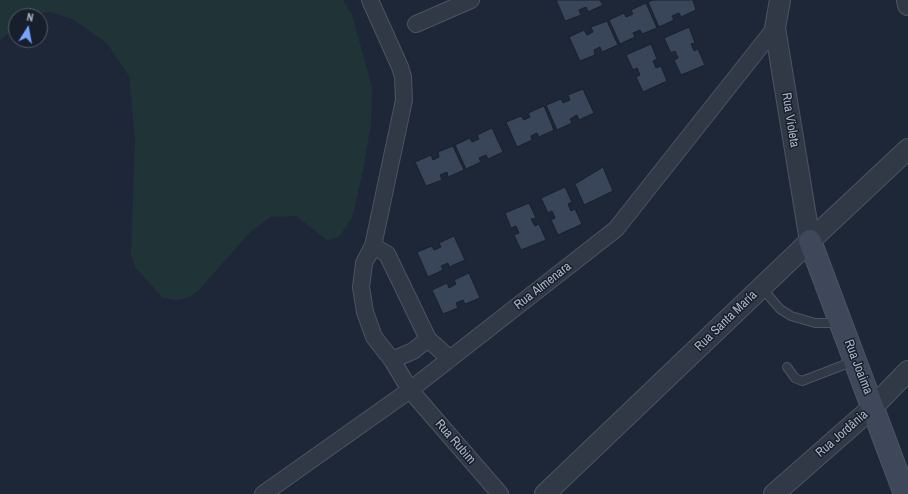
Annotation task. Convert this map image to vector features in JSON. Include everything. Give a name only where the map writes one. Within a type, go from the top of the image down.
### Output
[{"type":"main road","name":"Rua Joaima","points":[[810,241],[905,494]]},
{"type":"street","name":"Rua Rubim","points":[[370,0],[400,67],[404,89],[403,110],[373,246],[364,262],[362,275],[362,300],[368,324],[374,337],[392,360],[410,390],[500,494]]},
{"type":"street","points":[[416,24],[471,0]]},
{"type":"street","name":"Rua Violeta","points":[[780,0],[775,28],[810,241]]},
{"type":"street","points":[[907,0],[908,5]]},
{"type":"street","name":"Rua Almenara","points":[[263,494],[410,390],[616,229],[775,28]]},
{"type":"street","name":"Rua Santa María","points":[[545,494],[761,287],[908,150]]},
{"type":"street","points":[[373,246],[387,254],[428,339],[450,359]]},
{"type":"street","points":[[392,360],[413,351],[428,339]]},
{"type":"street","name":"Rua Jordânia","points":[[774,494],[873,407],[908,371]]},
{"type":"lane","points":[[761,287],[780,309],[791,316],[815,322],[841,323]]},
{"type":"lane","points":[[787,367],[795,378],[802,381],[855,361]]},
{"type":"green space","points":[[0,0],[343,0],[352,15],[372,87],[371,124],[363,170],[352,218],[339,237],[327,240],[296,216],[271,217],[250,232],[199,290],[188,298],[176,300],[163,298],[135,267],[131,254],[135,139],[129,76],[107,43],[74,20],[48,12],[48,8],[8,8],[8,34],[0,40]]},
{"type":"building","points":[[556,0],[600,0],[603,5],[588,12],[586,7],[579,10],[581,15],[565,21]]},
{"type":"building","points":[[653,0],[693,0],[696,10],[681,17],[679,13],[672,16],[674,20],[659,27],[648,2]]},
{"type":"building","points":[[646,3],[657,28],[642,34],[640,30],[633,33],[635,37],[620,44],[609,20],[624,13],[626,17],[633,14],[631,10]]},
{"type":"building","points":[[607,21],[618,45],[602,52],[600,47],[594,50],[595,55],[580,61],[569,37],[584,30],[587,35],[593,32],[591,27]]},
{"type":"building","points":[[689,27],[695,43],[691,44],[694,51],[698,49],[705,65],[681,75],[674,60],[678,58],[675,51],[671,53],[664,38]]},
{"type":"building","points":[[651,44],[657,59],[653,61],[656,68],[661,66],[667,81],[643,92],[636,77],[640,75],[637,68],[633,70],[626,55]]},
{"type":"building","points":[[583,89],[594,113],[579,120],[577,115],[570,119],[572,123],[557,130],[546,105],[561,99],[563,103],[570,100],[568,95]]},
{"type":"building","points":[[544,106],[554,130],[539,137],[537,133],[531,136],[532,140],[517,147],[506,122],[521,116],[524,120],[530,117],[528,113]]},
{"type":"building","points":[[492,128],[503,152],[488,159],[486,155],[479,158],[481,162],[466,169],[455,145],[470,138],[472,142],[479,139],[477,135]]},
{"type":"building","points":[[453,146],[464,170],[448,177],[447,172],[440,175],[442,180],[426,186],[415,162],[431,155],[433,160],[439,157],[438,152]]},
{"type":"building","points":[[603,167],[613,191],[584,205],[575,184]]},
{"type":"building","points":[[565,187],[572,202],[568,204],[571,211],[575,209],[582,224],[558,235],[551,220],[555,218],[552,211],[548,213],[541,198]]},
{"type":"building","points":[[529,203],[536,218],[531,219],[535,226],[539,224],[546,240],[521,250],[514,235],[519,233],[516,226],[511,228],[505,213]]},
{"type":"building","points":[[454,236],[465,260],[449,267],[448,263],[441,266],[443,270],[428,277],[417,252],[432,246],[434,250],[441,247],[439,243]]},
{"type":"building","points":[[469,273],[480,298],[465,304],[463,300],[456,303],[458,308],[443,314],[432,290],[447,283],[449,288],[456,284],[454,280]]}]
